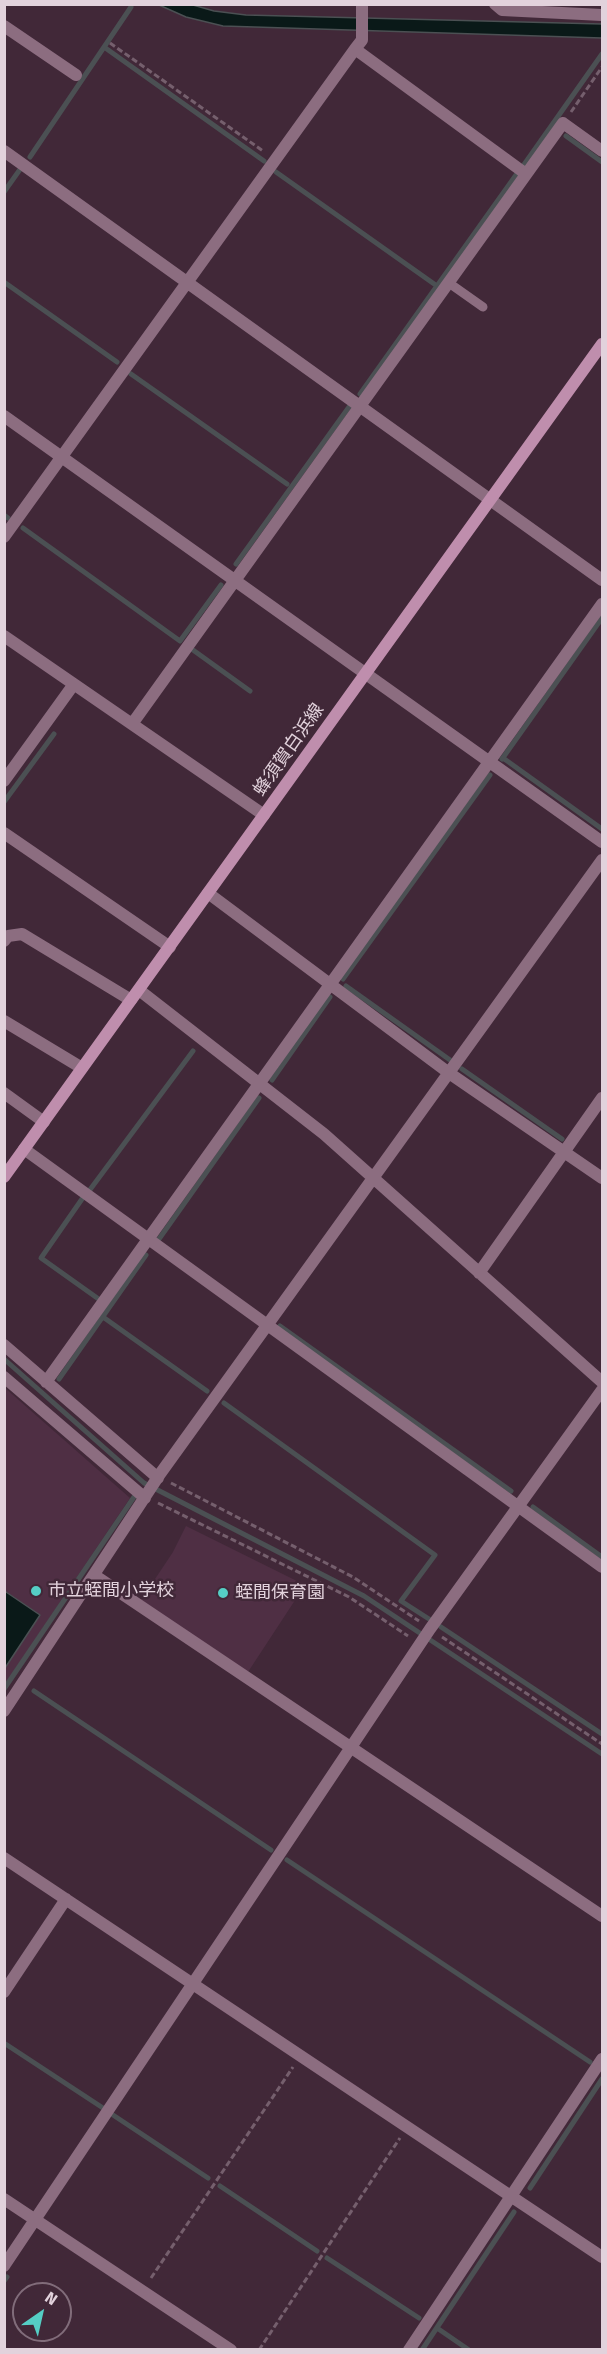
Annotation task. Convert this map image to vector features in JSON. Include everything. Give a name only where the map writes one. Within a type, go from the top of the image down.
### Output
[{"type":"main road","name":"蜂須賀白浜線","points":[[4,1176],[603,344]]},
{"type":"street","points":[[501,6],[603,15]]},
{"type":"street","points":[[4,537],[187,280],[359,45],[362,8]]},
{"type":"street","points":[[4,26],[76,75]]},
{"type":"street","points":[[359,45],[526,174]]},
{"type":"street","points":[[132,724],[563,123],[603,152]]},
{"type":"street","points":[[4,151],[603,580]]},
{"type":"street","points":[[4,416],[234,582],[603,842]]},
{"type":"street","points":[[46,1382],[603,604]]},
{"type":"street","points":[[4,636],[264,815]]},
{"type":"street","points":[[4,781],[74,684]]},
{"type":"street","points":[[4,833],[170,947]]},
{"type":"street","points":[[4,1711],[158,1478],[371,1179],[603,861]]},
{"type":"street","points":[[208,893],[449,1072],[603,1178]]},
{"type":"street","points":[[4,941],[8,936],[22,934],[131,1000]]},
{"type":"street","points":[[139,990],[324,1134],[371,1179],[603,1382]]},
{"type":"street","points":[[4,1021],[82,1068]]},
{"type":"street","points":[[4,1093],[44,1122]]},
{"type":"street","points":[[479,1273],[603,1098]]},
{"type":"street","points":[[24,1149],[147,1241],[603,1567]]},
{"type":"street","points":[[4,1345],[158,1478]]},
{"type":"street","points":[[4,1377],[146,1496]]},
{"type":"street","points":[[4,2266],[352,1749],[418,1646],[603,1390]]},
{"type":"street","points":[[94,1575],[603,1916]]},
{"type":"street","points":[[4,1858],[603,2256]]},
{"type":"street","points":[[4,1992],[66,1899]]},
{"type":"street","points":[[409,2349],[603,2059]]},
{"type":"street","points":[[4,2199],[231,2349]]},
{"type":"lane","points":[[449,283],[483,307]]},
{"type":"path","points":[[110,43],[275,160]]},
{"type":"path","points":[[563,123],[603,67]]},
{"type":"path","points":[[158,1478],[353,1577],[429,1630],[603,1744]]},
{"type":"path","points":[[146,1496],[349,1597],[410,1637],[418,1646]]},
{"type":"path","points":[[142,2290],[301,2056]]},
{"type":"path","points":[[259,2349],[407,2127]]},
{"type":"shaded area","points":[[159,5],[193,5],[214,11],[246,15],[602,24],[602,38],[223,26],[186,17]]},
{"type":"shaded area","name":"市立蛭間小学校","points":[[5,1388],[130,1498],[5,1684]]},
{"type":"shaded area","name":"蛭間保育園","points":[[186,1526],[305,1585],[248,1672],[141,1600],[173,1552]]},
{"type":"shaded area","points":[[6,1592],[40,1615],[5,1668],[4,1594]]},
{"type":"waterway","points":[[30,157],[131,7]]},
{"type":"waterway","points":[[104,47],[264,161]]},
{"type":"waterway","points":[[523,166],[602,54]]},
{"type":"waterway","points":[[566,136],[602,162]]},
{"type":"waterway","points":[[4,192],[21,168]]},
{"type":"waterway","points":[[276,172],[437,286]]},
{"type":"waterway","points":[[360,394],[516,175]]},
{"type":"waterway","points":[[4,282],[117,362]]},
{"type":"waterway","points":[[131,374],[287,484]]},
{"type":"waterway","points":[[236,564],[349,407]]},
{"type":"waterway","points":[[4,515],[8,518]]},
{"type":"waterway","points":[[23,528],[180,641],[221,585]]},
{"type":"waterway","points":[[502,759],[602,618]]},
{"type":"waterway","points":[[193,650],[250,691]]},
{"type":"waterway","points":[[4,802],[54,734]]},
{"type":"waterway","points":[[503,758],[602,829]]},
{"type":"waterway","points":[[343,979],[490,775]]},
{"type":"waterway","points":[[346,986],[450,1060]]},
{"type":"waterway","points":[[272,1080],[330,997]]},
{"type":"waterway","points":[[89,1191],[193,1051]]},
{"type":"waterway","points":[[462,1069],[562,1139]]},
{"type":"waterway","points":[[159,1239],[259,1098]]},
{"type":"waterway","points":[[82,1199],[41,1258],[100,1300]]},
{"type":"waterway","points":[[59,1379],[146,1255]]},
{"type":"waterway","points":[[103,1317],[207,1391]]},
{"type":"waterway","points":[[280,1326],[511,1491]]},
{"type":"waterway","points":[[4,1359],[144,1483],[364,1596],[602,1754]]},
{"type":"waterway","points":[[224,1403],[435,1555],[401,1601],[429,1619]]},
{"type":"waterway","points":[[4,1689],[134,1497]]},
{"type":"waterway","points":[[533,1507],[602,1557]]},
{"type":"waterway","points":[[441,1627],[602,1734]]},
{"type":"waterway","points":[[34,1691],[271,1850]]},
{"type":"waterway","points":[[287,1860],[590,2062]]},
{"type":"waterway","points":[[4,2043],[103,2108]]},
{"type":"waterway","points":[[530,2188],[602,2079]]},
{"type":"waterway","points":[[113,2115],[208,2178]]},
{"type":"waterway","points":[[220,2186],[317,2251]]},
{"type":"waterway","points":[[422,2350],[514,2212]]},
{"type":"waterway","points":[[327,2258],[419,2318]]},
{"type":"waterway","points":[[4,2281],[7,2277]]},
{"type":"waterway","points":[[437,2328],[469,2350]]},
{"type":"place","name":"市立蛭間小学校","points":[[36,1591]]},
{"type":"place","name":"蛭間保育園","points":[[223,1593]]}]
